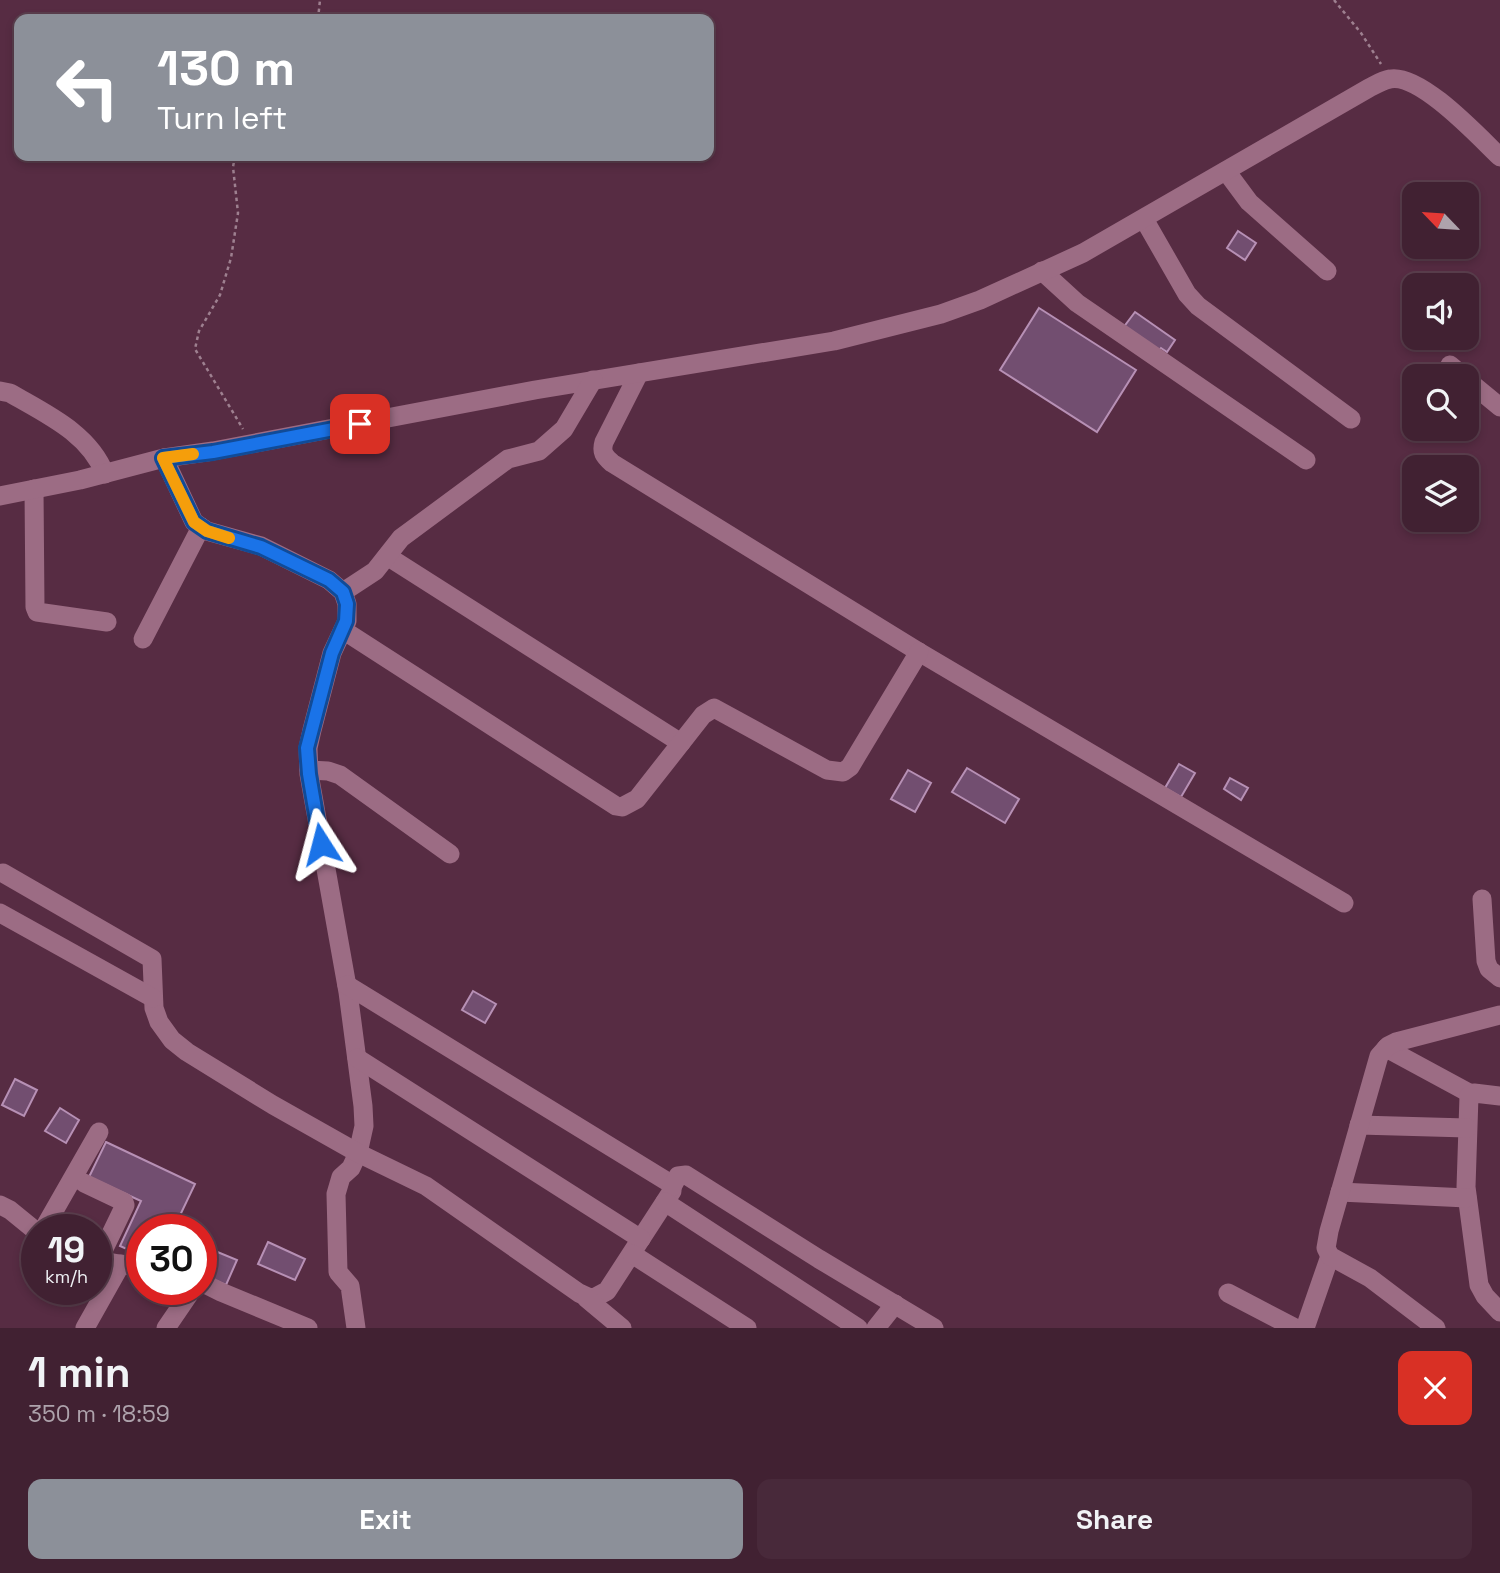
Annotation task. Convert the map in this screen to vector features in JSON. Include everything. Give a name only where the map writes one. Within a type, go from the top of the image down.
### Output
[{"type":"street","points":[[0,496],[105,474],[163,458],[252,444],[593,380],[834,341],[941,314],[980,300],[1083,253],[1390,78],[1406,80],[1435,97],[1500,157]]},
{"type":"street","points":[[1226,171],[1249,202],[1327,271]]},
{"type":"street","points":[[1144,219],[1187,294],[1198,306],[1351,419]]},
{"type":"street","points":[[1042,271],[1077,303],[1306,460]]},
{"type":"street","points":[[639,373],[601,449],[604,456],[919,652],[1344,903]]},
{"type":"street","points":[[343,592],[375,571],[401,538],[508,459],[539,451],[564,429],[593,380]]},
{"type":"street","points":[[1479,389],[1500,407]]},
{"type":"street","points":[[0,391],[10,393],[74,432],[92,448],[105,474]]},
{"type":"street","points":[[163,458],[194,522],[207,531],[261,547],[329,580],[343,592],[347,604],[346,621],[332,653],[307,748],[347,985],[364,1126],[358,1153],[351,1168],[341,1177],[335,1194],[338,1272],[350,1286],[356,1328]]},
{"type":"street","points":[[33,489],[37,612],[107,622]]},
{"type":"street","points":[[143,639],[201,527]]},
{"type":"street","points":[[387,556],[681,743]]},
{"type":"street","points":[[342,630],[616,806],[627,805],[637,799],[704,715],[714,708],[827,770],[843,772],[850,767],[919,652]]},
{"type":"street","points":[[309,770],[340,775],[450,855]]},
{"type":"street","points":[[3,873],[148,955],[153,964],[153,998],[159,1022],[172,1040],[187,1052],[358,1153],[426,1186],[586,1298],[622,1328]]},
{"type":"street","points":[[1482,899],[1486,961],[1489,969],[1500,978]]},
{"type":"street","points":[[0,913],[153,998]]},
{"type":"street","points":[[347,985],[668,1182],[669,1194],[858,1328]]},
{"type":"street","points":[[1436,1328],[1370,1278],[1330,1256],[1326,1248],[1359,1125],[1380,1056],[1385,1048],[1396,1042],[1500,1014]]},
{"type":"street","points":[[1385,1048],[1471,1094],[1500,1096]]},
{"type":"street","points":[[357,1058],[636,1246],[747,1328]]},
{"type":"street","points":[[1471,1094],[1468,1100],[1467,1198],[1479,1285],[1500,1312]]},
{"type":"street","points":[[1359,1125],[1467,1128]]},
{"type":"street","points":[[52,1214],[99,1132]]},
{"type":"street","points":[[586,1298],[599,1296],[607,1291],[678,1176],[686,1175],[934,1328]]},
{"type":"street","points":[[84,1183],[125,1205],[112,1231]]},
{"type":"street","points":[[1340,1192],[1467,1198]]},
{"type":"street","points":[[0,1205],[21,1219]]},
{"type":"street","points":[[1305,1328],[1330,1256]]},
{"type":"street","points":[[112,1263],[126,1265]]},
{"type":"street","points":[[85,1328],[121,1264]]},
{"type":"street","points":[[217,1290],[308,1328]]},
{"type":"street","points":[[1228,1293],[1295,1328]]},
{"type":"street","points":[[876,1328],[895,1304]]},
{"type":"street","points":[[166,1328],[182,1305]]},
{"type":"path","points":[[1334,0],[1361,33],[1390,78]]},
{"type":"path","points":[[234,161],[238,212],[231,258],[220,295],[199,331],[195,349],[252,444]]},
{"type":"building","points":[[1238,231],[1256,243],[1245,260],[1227,248]]},
{"type":"building","points":[[1039,308],[1136,370],[1097,432],[1000,370]]},
{"type":"building","points":[[1135,312],[1175,340],[1167,352],[1161,348],[1158,352],[1123,328]]},
{"type":"building","points":[[1179,764],[1195,773],[1181,797],[1165,788]]},
{"type":"building","points":[[967,768],[1019,799],[1005,823],[952,792]]},
{"type":"building","points":[[908,770],[931,783],[915,812],[891,799]]},
{"type":"building","points":[[1230,778],[1248,788],[1241,800],[1224,789]]},
{"type":"building","points":[[473,991],[496,1004],[485,1023],[462,1010]]},
{"type":"building","points":[[15,1079],[37,1090],[24,1116],[2,1105]]},
{"type":"building","points":[[60,1108],[79,1120],[66,1143],[45,1131]]},
{"type":"building","points":[[106,1142],[195,1184],[181,1214],[135,1214],[141,1201],[89,1177]]},
{"type":"building","points":[[126,1233],[126,1249],[120,1246]]},
{"type":"building","points":[[268,1242],[305,1259],[295,1280],[258,1264]]},
{"type":"building","points":[[217,1252],[237,1260],[226,1285],[217,1281]]},
{"type":"slow traffic","points":[[193,454],[163,458],[194,522],[207,531],[229,538]]},
{"type":"route","points":[[321,844],[307,748],[332,653],[346,621],[347,604],[343,592],[329,580],[261,547],[207,531],[194,522],[163,458],[213,452],[360,424]]}]
